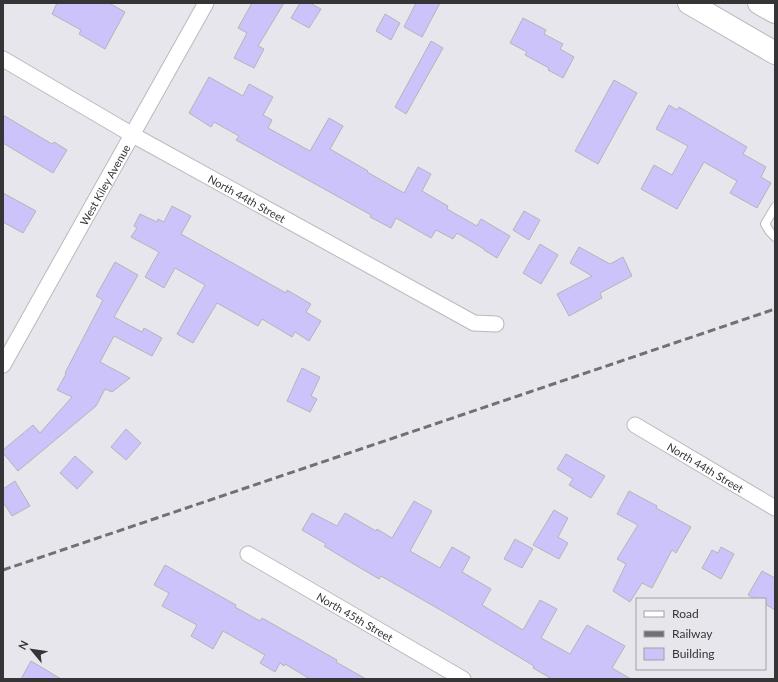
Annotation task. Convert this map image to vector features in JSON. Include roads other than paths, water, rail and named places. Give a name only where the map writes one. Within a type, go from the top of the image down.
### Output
[{"type":"main road","points":[[759,3],[775,12]]},
{"type":"main road","points":[[696,5],[775,53]]},
{"type":"street","name":"West Kiley Avenue","points":[[3,365],[131,134],[206,3]]},
{"type":"street","name":"North 44th Street","points":[[3,59],[131,134],[474,323],[496,324]]},
{"type":"street","name":"North 44th Street","points":[[635,425],[775,508]]},
{"type":"street","name":"North 45th Street","points":[[248,554],[463,679]]},
{"type":"lane","points":[[775,207],[766,224],[770,232],[775,237]]},
{"type":"railway","points":[[3,570],[775,309]]}]
